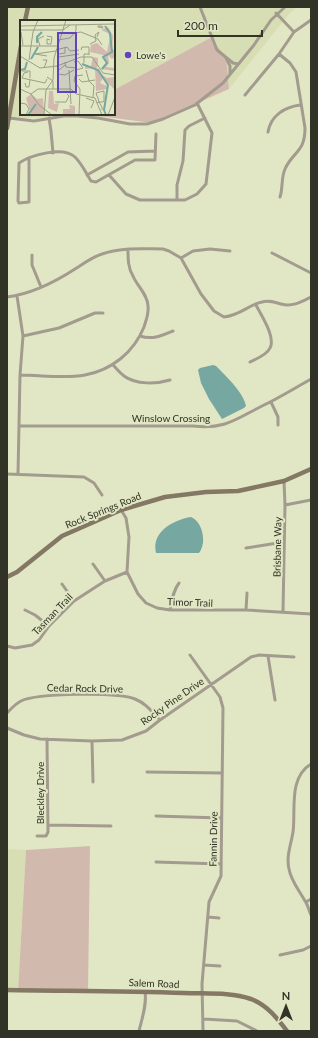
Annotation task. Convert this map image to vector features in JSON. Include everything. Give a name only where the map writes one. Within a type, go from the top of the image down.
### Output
[{"type":"street","points":[[25,20],[28,7]]},
{"type":"street","points":[[200,7],[217,50],[233,63],[238,64]]},
{"type":"street","points":[[9,118],[34,121],[64,116],[77,116],[130,124],[147,124],[163,119],[197,103],[223,83],[276,13],[285,7]]},
{"type":"street","points":[[276,13],[294,32]]},
{"type":"street","points":[[245,95],[279,54],[294,32],[311,20]]},
{"type":"street","points":[[7,128],[20,52]]},
{"type":"street","points":[[279,54],[290,63],[296,72],[300,106],[305,128],[303,144],[285,168],[283,175],[283,190],[280,197]]},
{"type":"street","points":[[223,55],[230,66],[230,74]]},
{"type":"street","points":[[109,174],[126,194],[135,199],[185,200],[197,194],[206,184],[212,133],[197,103]]},
{"type":"street","points":[[268,132],[269,126],[278,114],[289,107],[300,106]]},
{"type":"street","points":[[49,118],[53,152]]},
{"type":"street","points":[[177,200],[177,185],[183,161],[185,130],[189,126],[205,118]]},
{"type":"street","points":[[30,158],[29,202],[19,203],[19,163],[30,158],[44,152],[69,154],[74,156],[91,181],[94,182],[135,160],[155,160],[156,134]]},
{"type":"street","points":[[87,175],[128,152],[155,151]]},
{"type":"street","points":[[7,297],[17,296],[41,287],[67,274],[100,254],[115,250],[163,249],[181,258],[201,294],[214,311],[224,317],[234,316],[262,302],[269,301],[292,305],[311,297]]},
{"type":"street","points":[[181,258],[193,251],[210,249],[230,251]]},
{"type":"street","points":[[20,376],[80,376],[113,365],[133,348],[140,336],[148,316],[148,304],[142,291],[132,276],[128,262],[128,250]]},
{"type":"street","points":[[272,253],[311,273]]},
{"type":"street","points":[[32,255],[32,265],[41,287]]},
{"type":"street","points":[[17,296],[23,336],[20,376],[18,474]]},
{"type":"street","points":[[250,362],[266,354],[271,343],[269,331],[256,305]]},
{"type":"street","points":[[23,336],[59,328],[95,313],[103,313]]},
{"type":"street","points":[[140,336],[148,339],[173,331]]},
{"type":"street","points":[[113,365],[123,376],[129,379],[150,383],[162,383],[170,380]]},
{"type":"street","name":"Winslow Crossing","points":[[20,426],[216,426],[236,421],[311,380]]},
{"type":"street","points":[[271,402],[278,417],[278,425]]},
{"type":"street","name":"Rock Springs Road","points":[[7,576],[17,572],[62,536],[121,510],[170,496],[238,491],[284,481],[311,469]]},
{"type":"street","points":[[7,474],[84,477],[94,483],[102,495]]},
{"type":"street","name":"Brisbane Way","points":[[283,612],[284,481]]},
{"type":"street","points":[[285,505],[311,500]]},
{"type":"street","name":"Timor Trail","points":[[121,510],[126,518],[129,537],[127,572],[142,600],[146,603],[157,608],[170,610],[246,610],[311,614]]},
{"type":"street","points":[[246,548],[284,542]]},
{"type":"street","points":[[93,564],[105,581]]},
{"type":"street","name":"Tasman Trail","points":[[7,646],[16,648],[32,645],[39,640],[49,626],[74,601],[105,581],[127,572]]},
{"type":"street","points":[[170,610],[176,587],[180,583]]},
{"type":"street","points":[[62,584],[74,601]]},
{"type":"street","points":[[246,610],[247,593]]},
{"type":"street","points":[[25,610],[35,615],[49,626]]},
{"type":"street","name":"Fannin Drive","points":[[190,655],[220,697],[223,708],[221,864],[219,880],[209,902],[202,994],[204,1019],[203,1031]]},
{"type":"street","name":"Rocky Pine Drive","points":[[7,728],[24,735],[48,739],[92,741],[127,739],[146,731],[251,657],[259,655],[294,657]]},
{"type":"street","points":[[268,656],[275,700]]},
{"type":"street","name":"Cedar Rock Drive","points":[[7,713],[13,706],[21,701],[38,696],[126,696],[140,701],[152,710],[160,720]]},
{"type":"street","name":"Bleckley Drive","points":[[37,836],[46,836],[48,832],[48,739]]},
{"type":"street","points":[[92,741],[93,782]]},
{"type":"street","points":[[311,764],[304,770],[295,787],[293,832],[288,856],[289,869],[293,882],[306,902],[311,915]]},
{"type":"street","points":[[147,772],[222,773]]},
{"type":"street","points":[[156,816],[221,818]]},
{"type":"street","points":[[48,825],[111,826]]},
{"type":"street","points":[[156,862],[221,864]]},
{"type":"street","points":[[306,902],[311,898]]},
{"type":"street","points":[[208,917],[220,918]]},
{"type":"street","points":[[280,955],[303,950],[311,946]]},
{"type":"street","points":[[204,965],[220,966]]},
{"type":"street","name":"Salem Road","points":[[7,990],[145,992],[240,996],[255,1001],[270,1010],[287,1031]]},
{"type":"street","points":[[139,1031],[145,1008],[145,992]]},
{"type":"street","points":[[204,1019],[237,1021],[257,1031]]},
{"type":"shaded area","points":[[7,7],[297,7],[289,14],[229,89],[226,57],[210,38],[115,89],[115,20],[20,20],[20,115],[62,115],[10,119],[7,117]]},
{"type":"shaded area","points":[[210,38],[226,57],[229,89],[152,123],[91,115],[115,115],[115,89]]},
{"type":"shaded area","points":[[62,115],[91,115],[61,116]]},
{"type":"shaded area","points":[[90,846],[88,993],[18,992],[26,850]]},
{"type":"shaded area","points":[[7,849],[26,850],[18,992],[7,992]]},
{"type":"water","points":[[213,365],[216,366],[234,384],[245,401],[246,406],[222,419],[201,383],[198,370],[200,368]]},
{"type":"water","points":[[191,517],[201,528],[203,544],[199,553],[156,553],[155,546],[160,533],[171,524]]},
{"type":"place","name":"Lowe's","points":[[128,55]]}]
